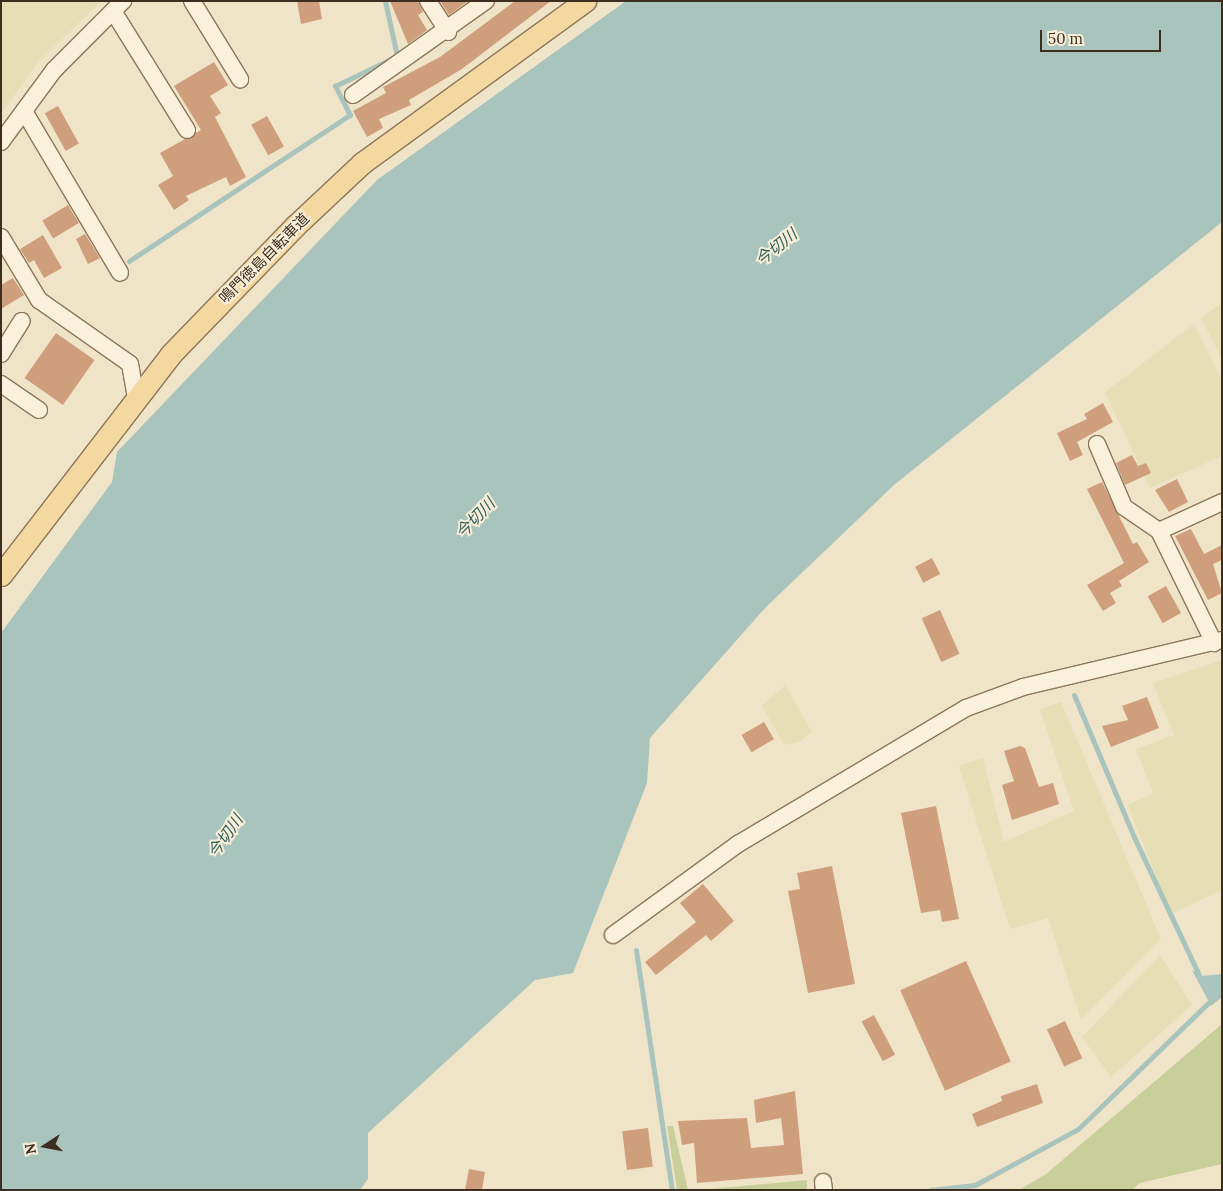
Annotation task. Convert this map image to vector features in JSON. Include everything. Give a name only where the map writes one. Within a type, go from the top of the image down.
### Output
[{"type":"main road","name":"鳴門徳島自転車道","points":[[1,575],[170,354],[362,163],[585,1]]},
{"type":"street","points":[[192,1],[240,79]]},
{"type":"street","points":[[428,1],[448,32]]},
{"type":"street","points":[[354,95],[448,32],[486,1]]},
{"type":"street","points":[[1,142],[54,70],[118,6],[187,130]]},
{"type":"street","points":[[24,110],[120,273]]},
{"type":"street","points":[[1,236],[39,300],[130,364],[136,396]]},
{"type":"street","points":[[1,354],[22,321]]},
{"type":"street","points":[[1,384],[39,410]]},
{"type":"street","points":[[613,935],[738,844],[966,708],[1022,687],[1218,641],[1159,531],[1124,507],[1097,444]]},
{"type":"street","points":[[1159,531],[1222,502]]},
{"type":"shaded area","points":[[1,1],[101,1],[38,63],[1,114]]},
{"type":"shaded area","points":[[1222,303],[1222,359],[1201,318]]},
{"type":"shaded area","points":[[1194,324],[1222,380],[1222,456],[1150,488],[1105,392]]},
{"type":"shaded area","points":[[1222,660],[1222,890],[1171,914],[1128,805],[1153,793],[1136,749],[1174,735],[1153,683]]},
{"type":"shaded area","points":[[785,685],[812,732],[799,742],[784,745],[762,706]]},
{"type":"shaded area","points":[[1061,702],[1161,939],[1081,1020],[1048,918],[1010,929],[959,766],[983,758],[1004,842],[1074,811],[1040,709]]},
{"type":"shaded area","points":[[1160,955],[1192,1005],[1111,1077],[1082,1037]]},
{"type":"green space","points":[[1222,1024],[1222,1164],[1140,1183],[1132,1190],[1019,1190],[1046,1174]]},
{"type":"green space","points":[[667,1126],[673,1126],[688,1190],[677,1190]]},
{"type":"green space","points":[[807,1180],[807,1190],[698,1190]]},
{"type":"water","name":"今切川","points":[[626,1],[1222,1],[1222,222],[894,485],[766,607],[650,738],[647,783],[573,973],[535,980],[368,1133],[368,1179],[360,1190],[1,1190],[1,633],[112,482],[117,452],[377,180]]},
{"type":"water","points":[[1192,970],[1202,976],[1222,974],[1222,997],[1211,1006]]},
{"type":"building","points":[[297,1],[319,1],[322,19],[301,24]]},
{"type":"building","points":[[390,1],[418,1],[423,12],[418,15],[427,30],[408,44]]},
{"type":"building","points":[[440,1],[468,1],[449,15]]},
{"type":"building","points":[[515,1],[551,1],[462,69],[409,100],[411,105],[379,119],[383,128],[367,137],[353,111],[386,93],[383,87],[440,57]]},
{"type":"building","points":[[214,62],[228,85],[210,96],[221,113],[215,117],[246,177],[230,186],[226,177],[186,196],[189,200],[174,210],[158,185],[173,176],[160,153],[201,130],[174,86]]},
{"type":"building","points":[[58,106],[79,144],[66,151],[45,113]]},
{"type":"building","points":[[267,116],[284,147],[268,155],[251,125]]},
{"type":"building","points":[[68,205],[79,223],[53,238],[42,220]]},
{"type":"building","points":[[85,234],[100,258],[88,264],[76,239]]},
{"type":"building","points":[[43,235],[62,268],[44,278],[34,260],[29,263],[20,249]]},
{"type":"building","points":[[13,278],[24,295],[1,309],[1,285]]},
{"type":"building","points":[[56,333],[95,360],[63,405],[24,378]]},
{"type":"building","points":[[1103,403],[1113,422],[1077,442],[1083,455],[1070,461],[1057,433],[1087,419],[1084,414]]},
{"type":"building","points":[[1132,455],[1138,466],[1146,463],[1151,473],[1125,485],[1116,463]]},
{"type":"building","points":[[1177,479],[1188,502],[1169,512],[1155,490]]},
{"type":"building","points":[[1102,482],[1133,544],[1137,542],[1149,562],[1119,581],[1122,586],[1110,593],[1116,603],[1103,611],[1087,585],[1124,563],[1087,489]]},
{"type":"building","points":[[1191,529],[1204,554],[1222,545],[1222,560],[1213,564],[1222,593],[1208,600],[1175,536]]},
{"type":"building","points":[[932,558],[940,574],[923,583],[915,567]]},
{"type":"building","points":[[1166,586],[1181,613],[1163,623],[1148,596]]},
{"type":"building","points":[[940,610],[960,654],[941,662],[922,618]]},
{"type":"building","points":[[1147,697],[1159,728],[1111,747],[1102,726],[1128,720],[1122,706]]},
{"type":"building","points":[[764,722],[774,739],[751,752],[741,735]]},
{"type":"building","points":[[1020,746],[1025,748],[1039,787],[1053,783],[1059,804],[1012,820],[1002,785],[1014,781],[1004,751]]},
{"type":"building","points":[[936,806],[959,919],[942,922],[940,910],[921,913],[901,813]]},
{"type":"building","points":[[832,866],[855,984],[808,993],[788,891],[800,889],[797,873]]},
{"type":"building","points":[[703,884],[734,921],[711,941],[706,935],[656,975],[645,962],[696,922],[680,903]]},
{"type":"building","points":[[966,961],[1011,1061],[945,1091],[900,990]]},
{"type":"building","points":[[874,1015],[895,1055],[883,1061],[862,1022]]},
{"type":"building","points":[[1065,1021],[1082,1058],[1064,1067],[1047,1029]]},
{"type":"building","points":[[1037,1084],[1043,1103],[977,1127],[972,1114],[1002,1101],[1001,1096]]},
{"type":"building","points":[[795,1091],[803,1174],[697,1183],[694,1143],[682,1145],[678,1121],[747,1118],[751,1148],[784,1145],[781,1118],[756,1123],[754,1100]]},
{"type":"building","points":[[648,1128],[653,1167],[627,1170],[622,1131]]},
{"type":"building","points":[[469,1169],[485,1172],[482,1190],[465,1190]]},
{"type":"waterway","points":[[129,261],[350,115],[335,86],[397,56],[385,1]]},
{"type":"waterway","points":[[1074,695],[1134,837],[1199,975]]},
{"type":"waterway","points":[[636,950],[672,1190]]},
{"type":"waterway","points":[[930,1190],[975,1185],[1078,1129],[1211,1000]]}]
